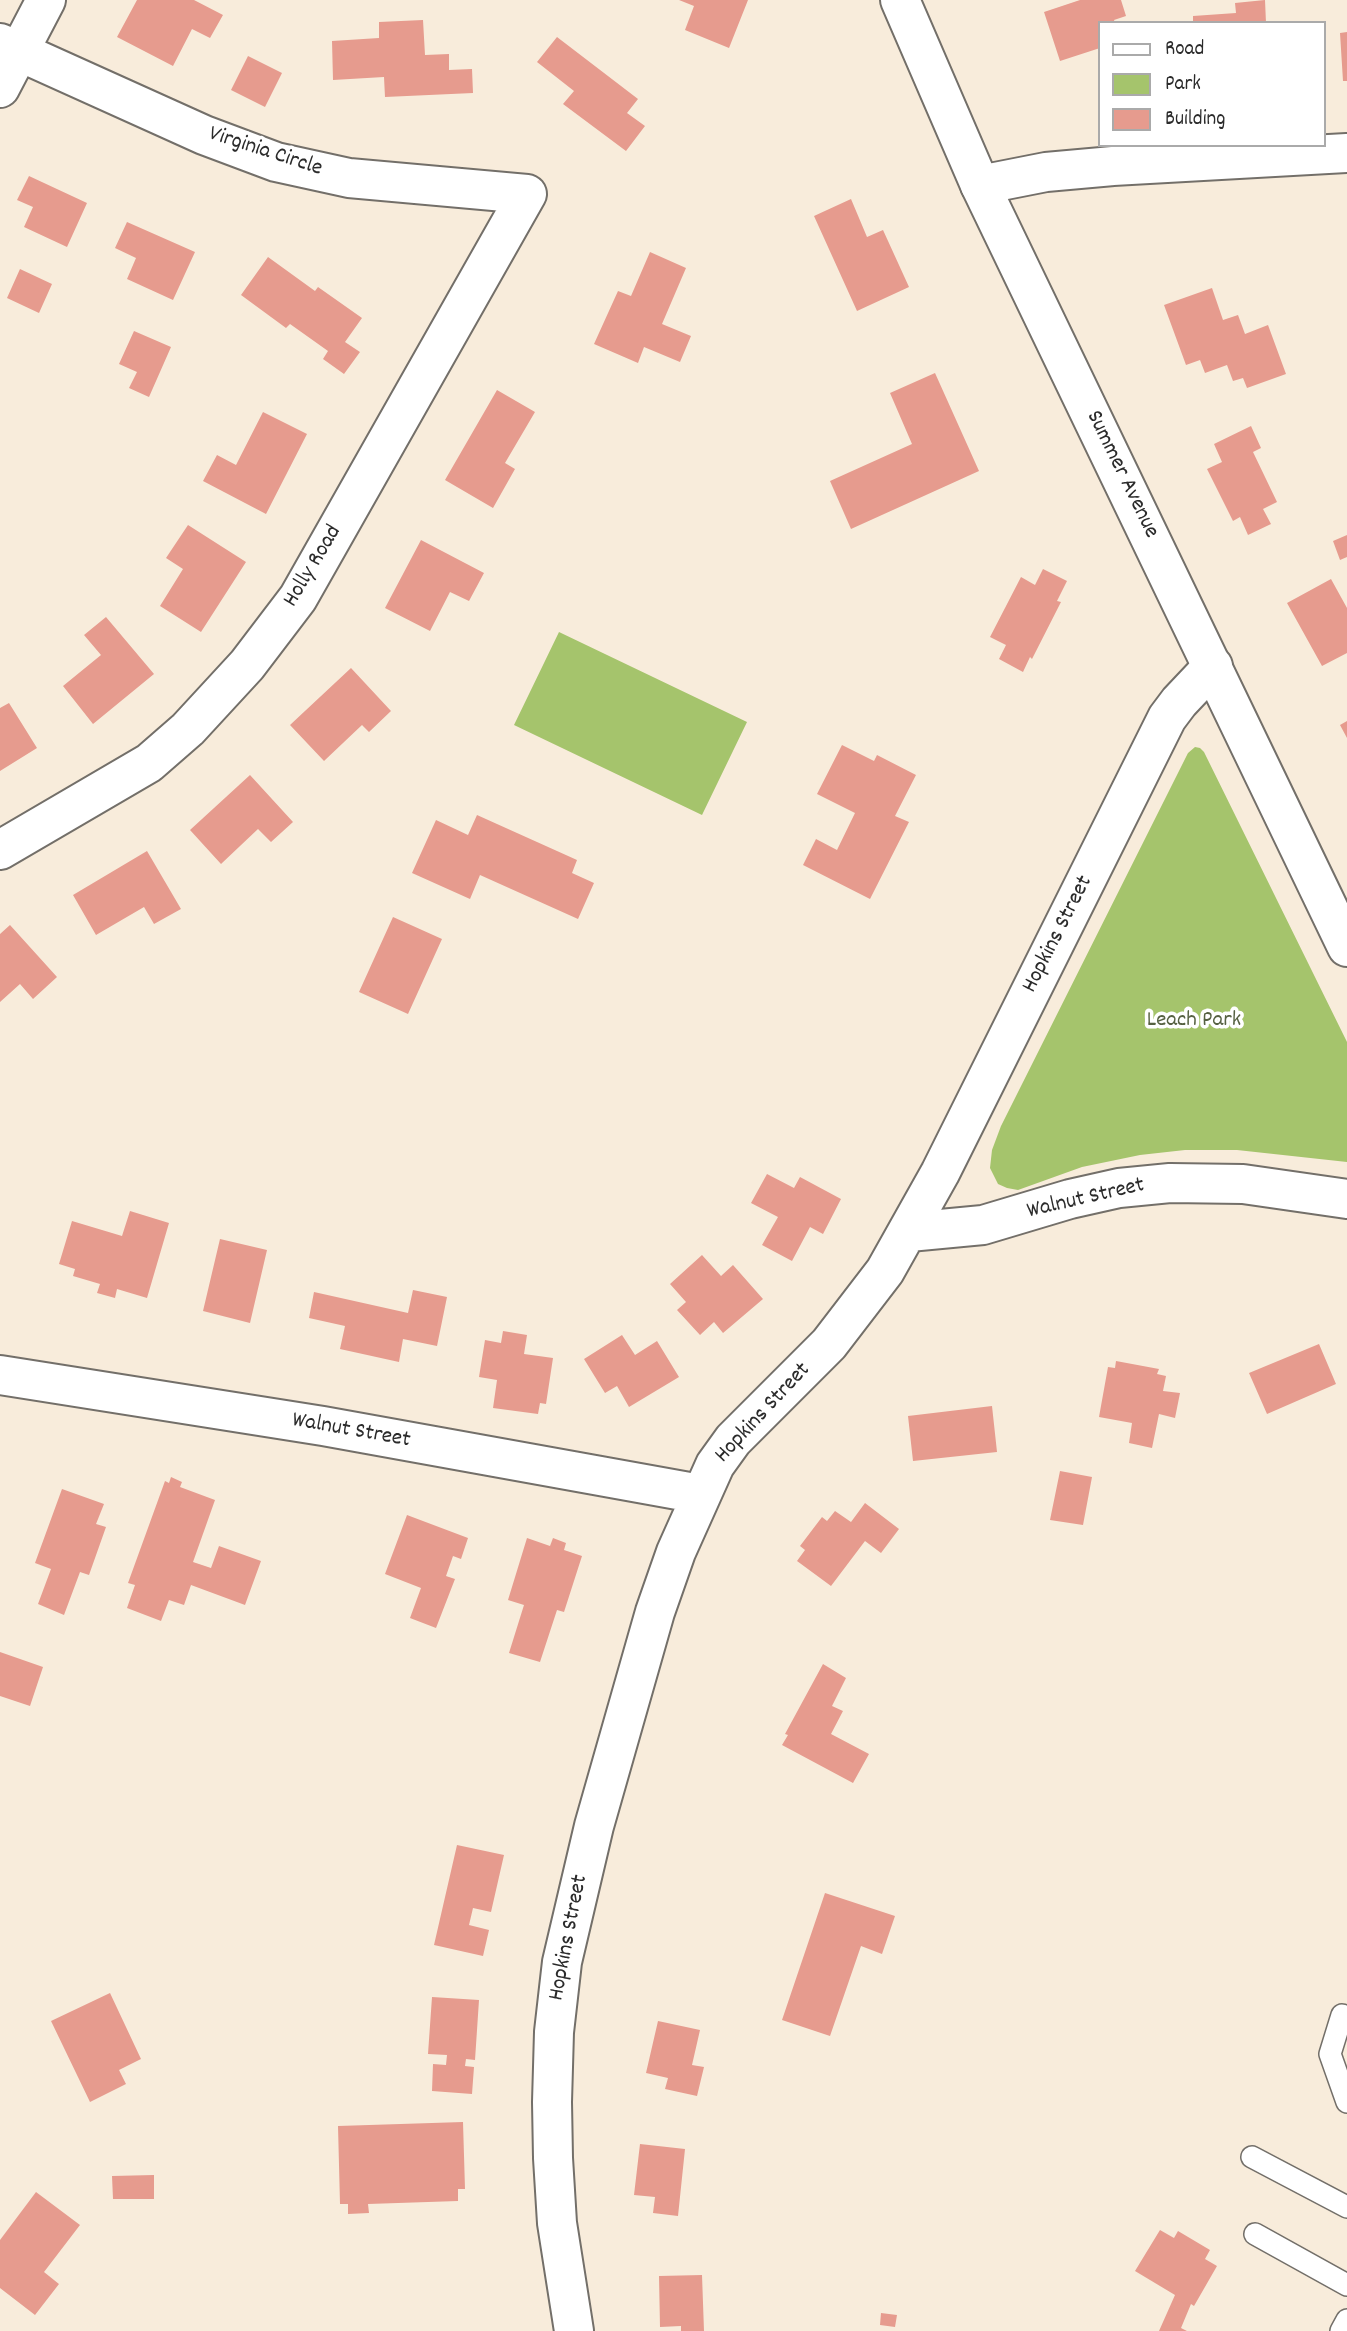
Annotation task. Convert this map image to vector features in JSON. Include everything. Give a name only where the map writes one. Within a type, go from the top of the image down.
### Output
[{"type":"street","points":[[0,88],[10,47],[46,0]]},
{"type":"street","name":"Summer Avenue","points":[[900,0],[980,185],[1347,947]]},
{"type":"street","name":"Virginia Circle","points":[[10,47],[204,135],[276,162],[349,178],[527,194]]},
{"type":"street","points":[[980,185],[1046,172],[1100,167],[1347,153]]},
{"type":"street","name":"Holly Road","points":[[0,850],[149,763],[197,720],[255,656],[298,598],[527,194]]},
{"type":"street","name":"Hopkins Street","points":[[574,2331],[557,2223],[553,2158],[554,2032],[562,1962],[594,1826],[655,1612],[676,1552],[700,1494],[715,1465],[733,1440],[829,1344],[886,1271],[909,1232],[1170,713],[1213,666]]},
{"type":"street","name":"Walnut Street","points":[[909,1232],[983,1225],[1070,1199],[1119,1188],[1170,1183],[1243,1184],[1347,1199]]},
{"type":"street","name":"Walnut Street","points":[[0,1375],[323,1426],[700,1494]]},
{"type":"lane","points":[[1342,2015],[1330,2054],[1347,2102]]},
{"type":"lane","points":[[1252,2157],[1347,2207]]},
{"type":"lane","points":[[1255,2234],[1347,2285]]},
{"type":"lane","points":[[1341,2331],[1347,2320]]},
{"type":"green space","points":[[559,632],[747,722],[702,815],[514,725]]},
{"type":"green space","name":"Leach Park","points":[[1195,747],[1204,752],[1347,1042],[1347,1162],[1237,1150],[1185,1150],[1140,1155],[1082,1167],[1018,1190],[1007,1188],[998,1184],[990,1168],[992,1150],[1001,1126],[1188,753]]},
{"type":"building","points":[[137,0],[194,0],[223,15],[210,38],[192,29],[173,66],[117,37]]},
{"type":"building","points":[[679,0],[748,0],[729,48],[685,30],[694,6]]},
{"type":"building","points":[[1080,0],[1121,0],[1126,16],[1114,21],[1098,21],[1098,49],[1060,61],[1044,12]]},
{"type":"building","points":[[1265,0],[1266,21],[1193,21],[1193,16],[1236,13],[1235,3]]},
{"type":"building","points":[[423,20],[425,55],[449,54],[449,70],[472,69],[473,93],[385,97],[384,77],[333,80],[332,41],[379,38],[379,22]]},
{"type":"building","points":[[1347,32],[1347,81],[1343,81],[1340,33]]},
{"type":"building","points":[[557,37],[638,99],[627,113],[645,126],[626,151],[563,104],[574,91],[537,62]]},
{"type":"building","points":[[248,56],[282,73],[265,107],[231,90]]},
{"type":"building","points":[[29,176],[87,203],[67,247],[24,227],[33,207],[17,200]]},
{"type":"building","points":[[851,199],[867,237],[883,230],[909,287],[857,311],[814,216]]},
{"type":"building","points":[[127,222],[195,252],[173,300],[127,279],[136,258],[115,248]]},
{"type":"building","points":[[650,252],[686,268],[662,324],[691,336],[680,362],[644,347],[638,363],[594,344],[618,291],[631,296]]},
{"type":"building","points":[[268,257],[315,291],[318,287],[362,318],[345,342],[360,352],[344,374],[323,359],[328,351],[290,324],[286,328],[241,295]]},
{"type":"building","points":[[20,269],[52,284],[39,313],[7,298]]},
{"type":"building","points":[[1212,288],[1223,320],[1238,315],[1245,334],[1268,325],[1286,374],[1247,388],[1243,378],[1233,381],[1227,365],[1205,373],[1200,360],[1186,365],[1164,305]]},
{"type":"building","points":[[134,331],[171,347],[149,397],[129,388],[137,372],[119,364]]},
{"type":"building","points":[[935,373],[979,471],[851,529],[830,481],[912,444],[890,393]]},
{"type":"building","points":[[497,390],[535,412],[505,463],[515,469],[493,508],[445,480]]},
{"type":"building","points":[[263,412],[307,434],[266,514],[203,481],[217,455],[236,465]]},
{"type":"building","points":[[1251,426],[1261,448],[1253,452],[1277,502],[1263,509],[1271,524],[1248,535],[1240,517],[1233,521],[1207,469],[1222,462],[1214,444]]},
{"type":"building","points":[[188,525],[246,562],[201,632],[160,606],[183,569],[166,558]]},
{"type":"building","points":[[1347,535],[1347,557],[1340,560],[1333,541]]},
{"type":"building","points":[[421,540],[484,573],[469,601],[450,592],[430,631],[385,608]]},
{"type":"building","points":[[1043,569],[1067,581],[1057,601],[1061,602],[1023,672],[999,659],[1006,645],[990,637],[1021,577],[1035,585]]},
{"type":"building","points":[[1331,579],[1347,608],[1347,653],[1322,666],[1287,603]]},
{"type":"building","points":[[106,617],[154,674],[93,724],[63,686],[101,655],[84,635]]},
{"type":"building","points":[[351,668],[391,711],[369,732],[362,725],[324,761],[290,725]]},
{"type":"building","points":[[9,703],[37,748],[0,771],[0,708]]},
{"type":"building","points":[[1347,721],[1347,738],[1340,725]]},
{"type":"building","points":[[842,745],[874,761],[877,755],[916,775],[895,816],[909,822],[870,899],[803,865],[816,839],[837,850],[855,813],[817,794]]},
{"type":"building","points":[[250,775],[293,822],[271,842],[258,829],[221,864],[190,830]]},
{"type":"building","points":[[477,815],[577,860],[572,873],[594,883],[578,919],[480,875],[470,899],[412,873],[436,820],[468,835]]},
{"type":"building","points":[[147,851],[181,909],[154,924],[144,907],[96,935],[73,895]]},
{"type":"building","points":[[393,917],[442,939],[408,1014],[359,992]]},
{"type":"building","points":[[10,925],[57,977],[33,999],[20,984],[0,1002],[0,934]]},
{"type":"building","points":[[767,1174],[794,1188],[800,1177],[841,1199],[823,1234],[810,1227],[792,1261],[762,1245],[778,1217],[751,1203]]},
{"type":"building","points":[[130,1211],[169,1223],[147,1298],[117,1289],[115,1298],[97,1293],[100,1284],[73,1276],[75,1269],[59,1264],[72,1221],[122,1236]]},
{"type":"building","points":[[220,1239],[267,1250],[250,1323],[203,1311]]},
{"type":"building","points":[[702,1255],[721,1276],[733,1265],[763,1299],[723,1333],[714,1322],[700,1335],[677,1310],[686,1302],[670,1284]]},
{"type":"building","points":[[413,1290],[447,1297],[437,1346],[403,1339],[399,1362],[340,1349],[345,1326],[309,1318],[314,1292],[408,1313]]},
{"type":"building","points":[[503,1331],[527,1335],[524,1354],[553,1358],[546,1404],[540,1403],[538,1414],[493,1408],[497,1380],[479,1377],[485,1340],[501,1343]]},
{"type":"building","points":[[622,1335],[635,1355],[657,1341],[679,1377],[629,1407],[617,1386],[605,1393],[584,1359]]},
{"type":"building","points":[[1319,1344],[1336,1384],[1267,1414],[1249,1373]]},
{"type":"building","points":[[1116,1361],[1159,1369],[1157,1374],[1166,1376],[1163,1391],[1180,1393],[1175,1418],[1159,1414],[1152,1448],[1129,1443],[1132,1423],[1099,1417],[1108,1367],[1115,1368]]},
{"type":"building","points":[[992,1406],[997,1452],[913,1461],[908,1416]]},
{"type":"building","points":[[1060,1471],[1092,1477],[1083,1525],[1050,1520]]},
{"type":"building","points":[[171,1477],[182,1482],[180,1487],[215,1500],[193,1562],[211,1568],[219,1546],[261,1561],[245,1605],[191,1585],[184,1605],[169,1600],[161,1621],[127,1608],[135,1585],[128,1583],[165,1481],[169,1483]]},
{"type":"building","points":[[62,1489],[104,1504],[96,1524],[106,1527],[89,1575],[80,1572],[64,1615],[38,1604],[51,1569],[35,1563]]},
{"type":"building","points":[[865,1503],[899,1529],[881,1553],[865,1541],[831,1586],[797,1561],[805,1550],[800,1546],[822,1517],[827,1521],[835,1511],[851,1522]]},
{"type":"building","points":[[407,1515],[468,1538],[461,1559],[453,1556],[446,1576],[455,1579],[436,1628],[410,1618],[421,1588],[385,1574]]},
{"type":"building","points":[[527,1538],[550,1546],[553,1538],[566,1543],[564,1550],[582,1556],[564,1612],[557,1610],[540,1662],[509,1653],[524,1605],[508,1600]]},
{"type":"building","points":[[0,1652],[43,1667],[30,1706],[0,1696]]},
{"type":"building","points":[[823,1664],[846,1678],[832,1706],[843,1711],[831,1734],[869,1754],[853,1783],[782,1745],[788,1735],[785,1734]]},
{"type":"building","points":[[457,1845],[504,1855],[491,1912],[473,1908],[469,1925],[489,1930],[483,1956],[434,1945]]},
{"type":"building","points":[[825,1893],[895,1916],[882,1954],[861,1946],[830,2036],[782,2020]]},
{"type":"building","points":[[110,1993],[141,2059],[119,2070],[126,2084],[90,2102],[51,2021]]},
{"type":"building","points":[[432,1997],[479,2000],[475,2060],[466,2059],[465,2066],[474,2067],[472,2094],[432,2091],[433,2064],[446,2065],[447,2055],[428,2054]]},
{"type":"building","points":[[658,2021],[700,2030],[692,2065],[704,2067],[697,2096],[665,2089],[668,2078],[646,2073]]},
{"type":"building","points":[[463,2122],[465,2189],[458,2189],[458,2201],[368,2204],[369,2213],[348,2214],[348,2204],[340,2204],[338,2126]]},
{"type":"building","points":[[640,2144],[685,2149],[678,2216],[653,2213],[655,2197],[634,2195]]},
{"type":"building","points":[[154,2175],[154,2199],[113,2199],[112,2176]]},
{"type":"building","points":[[36,2192],[80,2225],[44,2272],[59,2284],[35,2315],[0,2288],[0,2240]]},
{"type":"building","points":[[1160,2230],[1174,2238],[1178,2231],[1210,2250],[1205,2259],[1217,2266],[1194,2306],[1191,2304],[1181,2328],[1187,2331],[1159,2331],[1175,2295],[1135,2271]]},
{"type":"building","points":[[702,2275],[704,2331],[681,2331],[681,2326],[660,2327],[659,2276]]},
{"type":"building","points":[[881,2313],[897,2315],[895,2327],[880,2325]]}]
